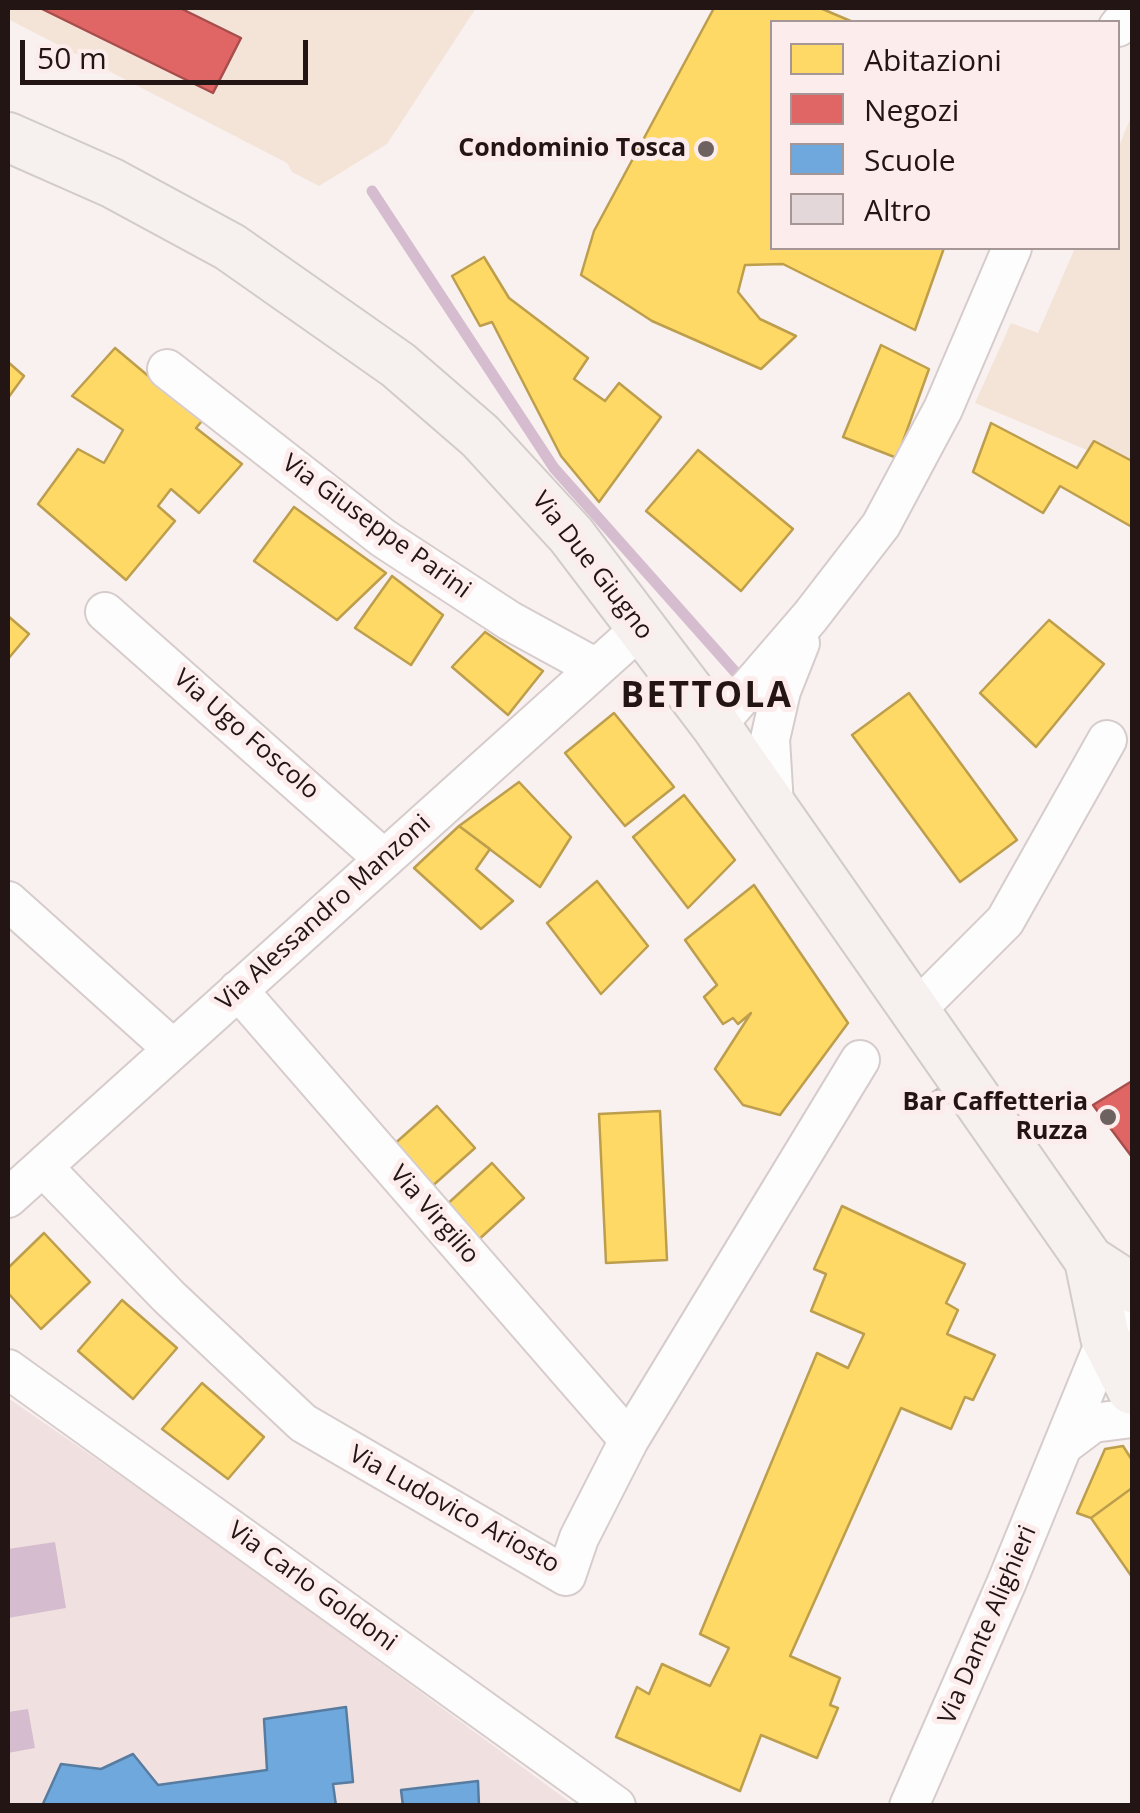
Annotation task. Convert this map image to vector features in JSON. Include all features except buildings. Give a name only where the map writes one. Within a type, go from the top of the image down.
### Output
[{"type":"main road","name":"Via Due Giugno","points":[[8,137],[71,163],[206,233],[398,365],[480,436],[529,486],[774,806],[1090,1260]]},
{"type":"main road","points":[[1090,1260],[1132,1288]]},
{"type":"main road","points":[[1090,1260],[1119,1322],[1132,1390]]},
{"type":"street","points":[[716,726],[810,617],[904,488],[1011,250]]},
{"type":"street","name":"Via Giuseppe Parini","points":[[168,369],[384,538],[510,621],[596,668]]},
{"type":"street","name":"Via Ugo Foscolo","points":[[105,612],[384,859]]},
{"type":"street","points":[[774,806],[770,739],[781,692],[810,617]]},
{"type":"street","name":"Via Alessandro Manzoni","points":[[8,1196],[640,628]]},
{"type":"street","points":[[915,1011],[1005,921],[1107,740]]},
{"type":"street","points":[[8,901],[172,1048]]},
{"type":"street","name":"Via Virgilio","points":[[238,990],[629,1440]]},
{"type":"street","name":"Via Ludovico Ariosto","points":[[43,1167],[169,1297],[303,1424],[566,1576],[579,1538],[629,1440],[860,1060]]},
{"type":"street","name":"Via Dante Alighieri","points":[[909,1806],[1119,1322]]},
{"type":"street","name":"Via Carlo Goldoni","points":[[8,1369],[616,1806]]},
{"type":"street","points":[[1065,1444],[1093,1423],[1132,1418]]},
{"type":"shaded area","points":[[8,8],[476,8],[387,144],[319,186],[292,172],[287,163],[8,19]]},
{"type":"shaded area","points":[[1132,114],[1132,469],[975,403],[1011,323],[1038,333],[1074,250],[1120,250],[1120,144]]},
{"type":"shaded area","points":[[8,1398],[208,1536],[574,1805],[8,1805]]},
{"type":"shaded area","points":[[55,1542],[66,1608],[8,1618],[8,1549]]},
{"type":"shaded area","points":[[28,1709],[35,1748],[8,1753],[8,1712]]},
{"type":"waterway","points":[[372,191],[554,468],[737,674]]},
{"type":"place","name":"Condominio Tosca","points":[[706,149]]},
{"type":"place","name":"Bar Caffetteria Ruzza","points":[[1108,1117]]},
{"type":"district","name":"BETTOLA","points":[[707,697]]}]
